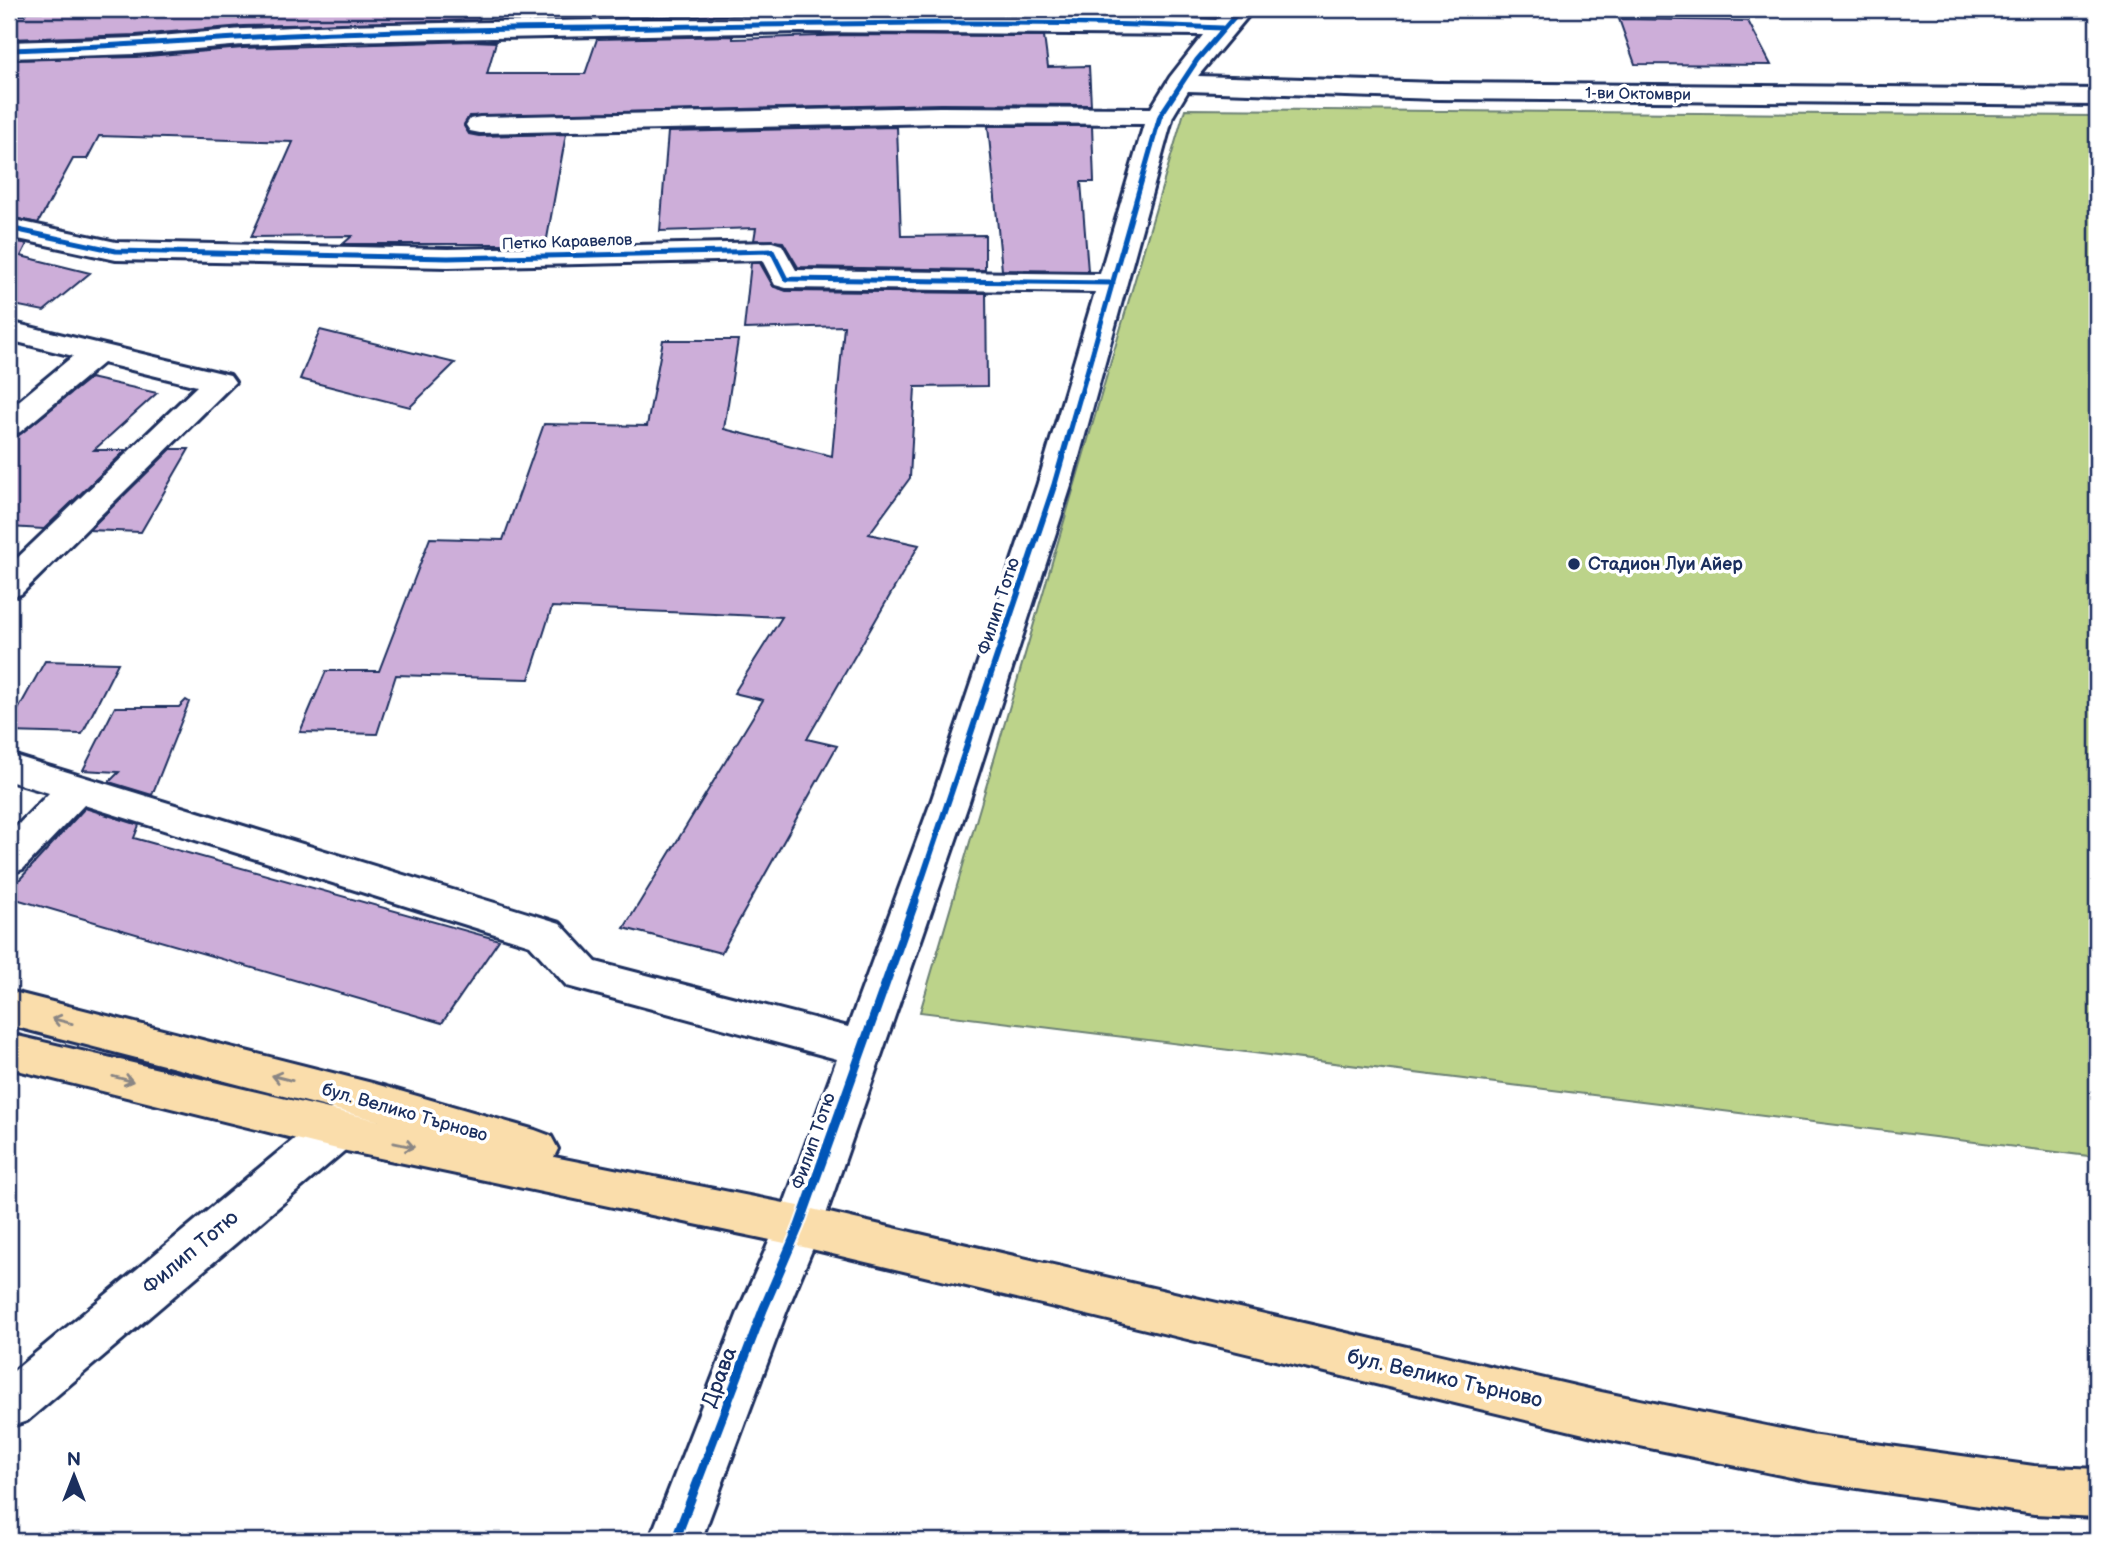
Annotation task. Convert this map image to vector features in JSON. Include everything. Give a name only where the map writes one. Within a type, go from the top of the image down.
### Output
[{"type":"main road","name":"бул. Велико Търново","points":[[9,1008],[372,1101],[799,1226]]},
{"type":"main road","name":"бул. Велико Търново","points":[[9,1051],[337,1131],[799,1226],[1601,1415],[1771,1450],[2034,1490],[2097,1493]]},
{"type":"street","points":[[9,50],[136,46],[243,37],[341,33],[786,24],[1149,24],[1232,18]]},
{"type":"street","name":"Филип Тотю","points":[[799,1226],[950,802],[1054,486],[1160,116],[1178,83],[1232,18]]},
{"type":"street","name":"1-ви Октомври","points":[[1178,83],[1424,91],[2097,97]]},
{"type":"street","points":[[480,125],[940,115],[1160,116]]},
{"type":"street","name":"Петко Каравелов","points":[[9,228],[116,251],[448,258],[772,251],[786,278],[1112,283]]},
{"type":"street","points":[[9,331],[219,382],[9,586]]},
{"type":"street","points":[[9,425],[97,352]]},
{"type":"street","points":[[9,767],[545,934],[582,975],[862,1048]]},
{"type":"street","points":[[9,859],[77,788]]},
{"type":"street","name":"Филип Тотю","points":[[9,1405],[372,1101]]},
{"type":"street","name":"Драва","points":[[675,1541],[799,1226]]},
{"type":"green space","name":"Стадион Луи Айер","points":[[1185,109],[2097,116],[2097,1157],[920,1012]]},
{"type":"building","points":[[481,9],[479,20],[243,26],[136,35],[9,39],[9,15],[25,15],[26,12]]},
{"type":"building","points":[[607,9],[737,9],[736,15],[604,17]]},
{"type":"building","points":[[850,9],[1015,9],[1016,14],[850,14]]},
{"type":"building","points":[[1619,19],[1748,21],[1771,65],[1635,64]]},
{"type":"building","points":[[849,35],[1044,36],[1048,67],[1089,66],[1091,105],[940,104],[469,116],[464,126],[469,134],[479,136],[566,134],[546,244],[343,244],[352,236],[251,237],[293,142],[99,136],[87,159],[73,159],[38,223],[9,217],[9,60],[136,57],[243,48],[473,41],[496,42],[487,74],[585,74],[597,39],[733,36],[733,39]]},
{"type":"building","points":[[988,126],[1092,126],[1094,182],[1081,182],[1088,271],[1002,270]]},
{"type":"building","points":[[897,127],[901,236],[985,235],[985,270],[798,267],[783,242],[754,240],[756,228],[660,231],[668,132]]},
{"type":"building","points":[[9,240],[27,244],[21,256],[90,273],[44,311],[9,304]]},
{"type":"building","points":[[751,263],[760,263],[773,286],[786,291],[986,293],[987,386],[915,387],[910,478],[869,534],[919,545],[807,739],[837,746],[721,953],[624,928],[763,700],[734,693],[782,617],[552,607],[529,679],[396,675],[377,734],[300,732],[326,671],[379,671],[430,538],[503,540],[544,424],[647,426],[663,340],[738,340],[724,429],[832,456],[844,326],[744,329]]},
{"type":"building","points":[[320,330],[455,363],[410,407],[300,379]]},
{"type":"building","points":[[90,378],[157,393],[94,450],[126,450],[44,529],[9,527],[9,443]]},
{"type":"building","points":[[171,449],[189,449],[141,532],[89,530]]},
{"type":"building","points":[[45,661],[118,663],[82,734],[9,732],[9,726]]},
{"type":"building","points":[[186,700],[189,702],[152,795],[109,782],[119,772],[83,770],[115,707],[179,707]]},
{"type":"building","points":[[85,808],[139,825],[134,838],[499,940],[442,1023],[9,897],[9,891]]},
{"type":"cycle path","points":[[675,1541],[763,1310],[799,1226],[950,802],[1054,486],[1160,116],[1197,60],[1241,9]]},
{"type":"cycle path","points":[[9,50],[136,46],[243,37],[341,33],[800,24],[1149,25],[1222,28]]},
{"type":"cycle path","points":[[9,228],[116,251],[448,258],[772,251],[786,279],[1113,283]]},
{"type":"place","name":"Стадион Луи Айер","points":[[1574,564]]}]
